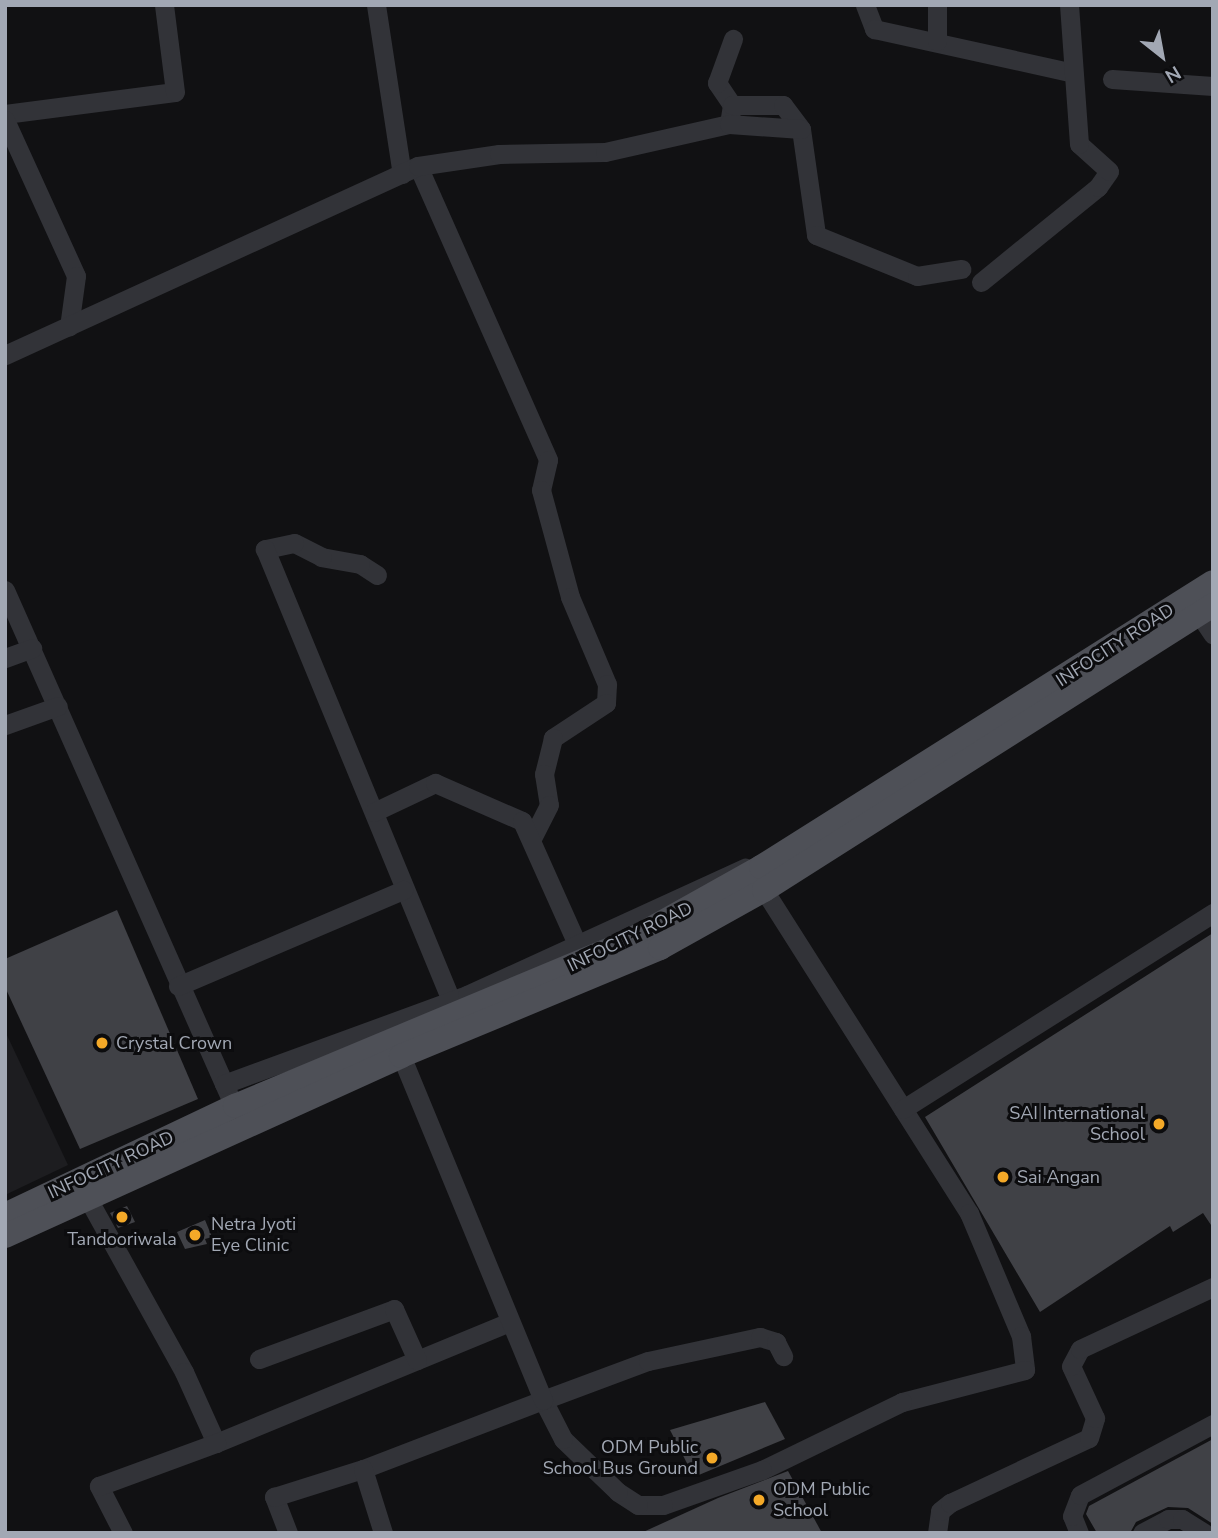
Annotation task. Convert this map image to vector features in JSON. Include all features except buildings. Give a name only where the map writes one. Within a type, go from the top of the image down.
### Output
[{"type":"main road","name":"INFOCITY ROAD","points":[[888,800],[1213,582]]},
{"type":"main road","name":"INFOCITY ROAD","points":[[5,1236],[401,1056],[515,1001],[629,941],[763,878],[1206,609]]},
{"type":"main road","name":"INFOCITY ROAD","points":[[5,1214],[229,1096],[515,1001]]},
{"type":"street","points":[[5,114],[175,92],[164,5]]},
{"type":"street","points":[[376,5],[410,170],[548,460],[541,490],[570,597],[607,684],[606,703],[553,738],[544,774],[550,805],[531,840]]},
{"type":"street","points":[[866,5],[874,29],[1070,72]]},
{"type":"street","points":[[937,5],[937,41]]},
{"type":"street","points":[[981,282],[1098,187],[1109,171],[1079,144],[1070,72],[1069,5]]},
{"type":"street","points":[[730,115],[717,83],[733,38]]},
{"type":"street","points":[[1112,79],[1213,86]]},
{"type":"street","points":[[5,355],[410,170],[499,154],[605,152],[730,115],[801,130],[816,235],[916,276],[961,269]]},
{"type":"street","points":[[5,120],[76,276],[69,327]]},
{"type":"street","points":[[377,575],[360,564],[322,557],[294,543],[265,549],[374,812],[403,890],[451,1001]]},
{"type":"street","points":[[5,590],[58,706],[178,986],[229,1096]]},
{"type":"street","points":[[1206,609],[1213,635]]},
{"type":"street","points":[[5,658],[32,648]]},
{"type":"street","points":[[5,725],[58,706]]},
{"type":"street","points":[[374,812],[435,782],[522,821],[576,942]]},
{"type":"street","points":[[5,1204],[229,1096],[451,1001],[736,869],[763,878],[969,1213],[1021,1336],[1025,1370],[902,1402],[762,1470],[663,1505],[638,1505],[618,1492],[563,1439],[543,1400],[510,1322],[401,1056]]},
{"type":"street","points":[[178,986],[403,890]]},
{"type":"street","points":[[903,1109],[1213,913]]},
{"type":"street","points":[[87,1197],[184,1372],[216,1443]]},
{"type":"street","points":[[937,1533],[940,1511],[950,1503],[1089,1438],[1095,1418],[1071,1366],[1080,1349],[1213,1287]]},
{"type":"street","points":[[259,1359],[394,1309],[417,1360]]},
{"type":"street","points":[[123,1533],[99,1486],[216,1443],[510,1322]]},
{"type":"street","points":[[288,1533],[274,1497],[363,1469],[648,1361],[761,1337],[776,1342],[783,1356]]},
{"type":"street","points":[[1079,1533],[1072,1517],[1080,1495],[1213,1424]]},
{"type":"street","points":[[363,1469],[383,1533]]},
{"type":"street","points":[[1142,1533],[1168,1519],[1182,1519],[1204,1533]]},
{"type":"shaded area","points":[[5,1031],[68,1165],[5,1195]]},
{"type":"place","name":"Crystal Crown","points":[[102,1043]]},
{"type":"place","name":"SAI International School","points":[[1159,1124]]},
{"type":"place","name":"Sai Angan","points":[[1003,1177]]},
{"type":"place","name":"Tandooriwala","points":[[122,1217]]},
{"type":"place","name":"Netra Jyoti Eye Clinic","points":[[195,1235]]},
{"type":"place","name":"ODM Public School Bus Ground","points":[[712,1458]]},
{"type":"place","name":"ODM Public School","points":[[759,1500]]}]
